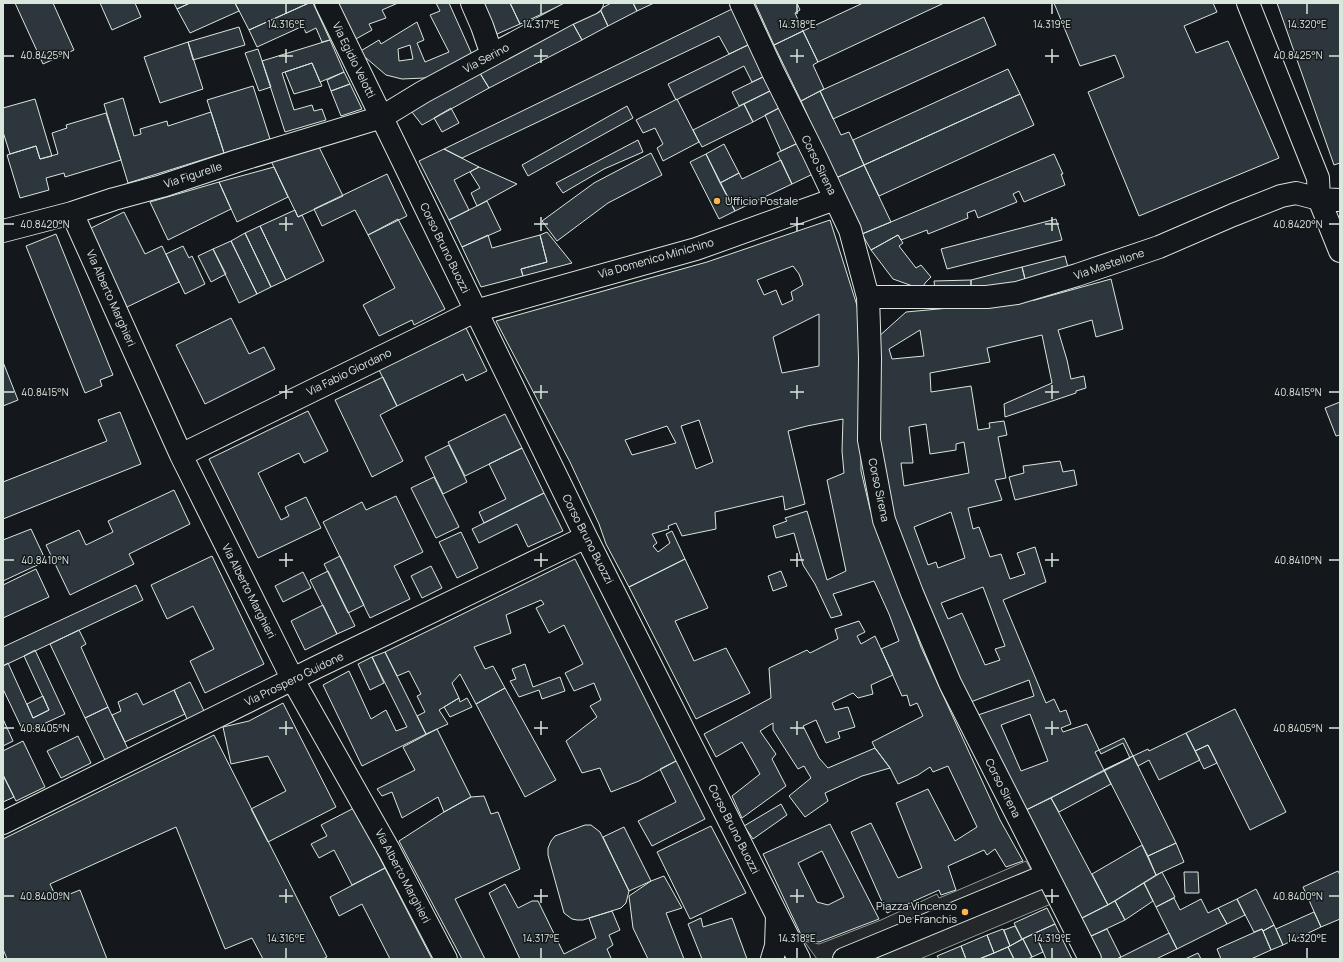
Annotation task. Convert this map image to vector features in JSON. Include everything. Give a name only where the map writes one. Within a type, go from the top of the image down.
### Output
[{"type":"street","name":"Via Egidio Velotti","points":[[326,3],[382,117]]},
{"type":"street","points":[[472,3],[492,55]]},
{"type":"street","name":"Via Serino","points":[[382,117],[422,92],[568,14],[592,3]]},
{"type":"street","name":"Corso Sirena","points":[[741,3],[850,230],[868,297],[870,358],[869,440],[884,520],[912,593],[950,683],[1090,959]]},
{"type":"street","points":[[1248,3],[1318,178],[1329,200],[1340,251]]},
{"type":"street","name":"Via Figurelle","points":[[3,231],[72,213],[114,199],[162,186],[237,161],[382,117]]},
{"type":"street","name":"Corso Bruno Buozzi","points":[[382,117],[586,537],[798,959]]},
{"type":"street","name":"Via Mastellone","points":[[868,297],[986,297],[1017,293],[1077,276],[1159,247],[1281,196],[1296,193],[1329,200]]},
{"type":"street","name":"Via Domenico Minichino","points":[[475,311],[696,249],[835,199]]},
{"type":"street","name":"Via Alberto Marghieri","points":[[72,213],[181,455],[293,680],[390,852],[446,959]]},
{"type":"street","name":"Via Fabio Giordano","points":[[181,455],[475,311]]},
{"type":"street","name":"Via Prospero Guidone","points":[[3,823],[586,537]]},
{"type":"street","points":[[844,959],[1047,875]]},
{"type":"street","points":[[772,959],[776,946],[777,915]]},
{"type":"shaded area","name":"Piazza Vincenzo De Franchis","points":[[1026,861],[1051,904],[920,959],[817,959],[804,941],[819,944],[881,920],[937,894],[939,898]]},
{"type":"building","points":[[15,3],[53,3],[74,50],[43,64]]},
{"type":"building","points":[[100,3],[135,3],[141,17],[112,30]]},
{"type":"building","points":[[174,3],[190,3],[177,9]]},
{"type":"building","points":[[190,3],[235,3],[239,11],[190,33],[177,9]]},
{"type":"building","points":[[235,3],[309,3],[249,30]]},
{"type":"building","points":[[309,3],[313,3],[330,40],[322,42],[316,28],[306,33],[303,26],[257,47],[249,30]]},
{"type":"building","points":[[337,3],[398,3],[382,10],[386,18],[369,24],[372,30],[354,40]]},
{"type":"building","points":[[436,3],[449,3],[474,59],[449,71],[424,78],[402,79],[386,75],[359,52],[379,40],[381,44],[417,22],[424,40],[417,43],[425,62],[449,52],[430,15],[440,11]],"holes":[[[410,45],[413,59],[399,61],[398,49]]]},
{"type":"building","points":[[483,3],[510,3],[520,24],[497,34]]},
{"type":"building","points":[[510,3],[566,3],[520,24]]},
{"type":"building","points":[[611,3],[633,3],[637,11],[608,26],[600,9]]},
{"type":"building","points":[[633,3],[654,3],[637,11]]},
{"type":"building","points":[[755,3],[797,3],[800,10],[795,13],[803,31],[774,45]]},
{"type":"building","points":[[863,3],[944,3],[818,62],[803,31]]},
{"type":"building","points":[[1054,3],[1213,3],[1217,12],[1184,26],[1196,53],[1228,41],[1279,158],[1139,216],[1088,92],[1124,77],[1115,55],[1080,66]]},
{"type":"building","points":[[1277,3],[1340,3],[1340,163],[1334,165]]},
{"type":"building","points":[[600,9],[608,26],[582,40],[572,22]]},
{"type":"building","points":[[732,9],[750,44],[729,54],[719,36],[462,158],[444,149]]},
{"type":"building","points":[[984,17],[996,45],[833,119],[820,91]]},
{"type":"building","points":[[572,22],[582,40],[489,88],[478,70]]},
{"type":"building","points":[[239,27],[245,45],[193,60],[188,42]]},
{"type":"building","points":[[803,31],[818,62],[813,65],[824,89],[801,101],[774,45]]},
{"type":"building","points":[[330,40],[344,72],[320,82],[312,63],[282,73],[294,110],[312,105],[314,111],[322,109],[326,120],[285,132],[262,61]]},
{"type":"building","points":[[188,42],[203,89],[160,103],[144,57]]},
{"type":"building","points":[[750,44],[765,76],[752,82],[744,66],[676,100],[668,84]]},
{"type":"building","points":[[258,49],[271,87],[259,91],[245,53]]},
{"type":"building","points":[[312,63],[322,86],[294,94],[285,72]]},
{"type":"building","points":[[1008,69],[1020,94],[864,165],[853,140]]},
{"type":"building","points":[[478,70],[489,88],[422,125],[408,107]]},
{"type":"building","points":[[344,72],[350,84],[331,91],[327,80]]},
{"type":"building","points":[[765,76],[772,90],[739,106],[732,92]]},
{"type":"building","points":[[350,84],[362,109],[341,116],[331,91]]},
{"type":"building","points":[[253,86],[270,139],[224,153],[207,100]]},
{"type":"building","points":[[772,90],[781,107],[753,122],[744,104]]},
{"type":"building","points":[[820,91],[841,135],[849,132],[864,165],[836,178],[801,101]]},
{"type":"building","points":[[1020,94],[1034,125],[879,196],[864,165]]},
{"type":"building","points":[[123,98],[134,136],[141,134],[140,129],[167,121],[168,126],[211,112],[224,153],[128,183],[104,104]]},
{"type":"building","points":[[35,99],[52,156],[40,159],[36,146],[10,154],[3,132],[3,108]]},
{"type":"building","points":[[677,99],[699,142],[663,161],[657,148],[663,144],[655,128],[643,133],[636,120]]},
{"type":"building","points":[[744,104],[753,122],[702,147],[693,130]]},
{"type":"building","points":[[627,106],[633,118],[528,176],[522,165]]},
{"type":"building","points":[[781,107],[798,143],[781,151],[765,115]]},
{"type":"building","points":[[451,108],[459,123],[442,132],[434,118]]},
{"type":"building","points":[[106,113],[121,160],[65,177],[64,173],[46,178],[49,190],[20,198],[7,155],[36,146],[40,159],[58,154],[52,133],[67,128],[66,125]]},
{"type":"building","points":[[638,140],[643,152],[604,169],[563,193],[556,183]]},
{"type":"building","points":[[798,143],[813,174],[792,184],[777,153]]},
{"type":"building","points":[[724,144],[739,173],[720,183],[706,154]]},
{"type":"building","points":[[318,145],[343,196],[298,217],[271,161]]},
{"type":"building","points":[[444,149],[479,167],[454,180],[469,210],[449,220],[419,161]]},
{"type":"building","points":[[651,153],[662,175],[608,203],[557,241],[542,221],[594,183]]},
{"type":"building","points":[[706,154],[735,211],[719,219],[690,162]]},
{"type":"building","points":[[1054,154],[1063,174],[1061,174],[1065,185],[1024,202],[1019,191],[1013,194],[1017,202],[978,218],[975,210],[967,213],[968,218],[928,234],[927,230],[901,240],[898,235],[871,250],[862,234]]},
{"type":"building","points":[[781,160],[792,184],[735,211],[720,183],[739,173],[742,179]]},
{"type":"building","points":[[864,165],[891,222],[862,234],[836,178]]},
{"type":"building","points":[[274,167],[288,197],[237,222],[219,182]]},
{"type":"building","points":[[479,167],[517,184],[477,206],[471,193],[480,188],[470,172]]},
{"type":"building","points":[[387,174],[407,216],[368,235],[355,210],[322,226],[314,209]]},
{"type":"building","points":[[219,182],[231,209],[168,240],[150,202]]},
{"type":"building","points":[[487,201],[501,230],[462,247],[449,220]]},
{"type":"building","points":[[295,210],[298,217],[302,215],[324,261],[286,280],[260,226]]},
{"type":"building","points":[[124,212],[145,254],[162,246],[179,282],[127,307],[89,229]]},
{"type":"building","points":[[398,219],[445,309],[414,325],[412,320],[379,336],[363,305],[395,288],[368,235]]},
{"type":"building","points":[[1056,219],[1062,240],[947,269],[941,249]]},
{"type":"building","points":[[830,220],[860,315],[861,471],[870,509],[921,647],[1000,820],[1023,861],[1006,867],[995,849],[987,855],[984,850],[948,866],[956,890],[941,895],[939,890],[887,913],[851,832],[871,823],[898,878],[922,868],[896,803],[928,789],[955,841],[977,827],[948,766],[933,772],[930,767],[918,775],[898,784],[890,768],[872,742],[923,716],[917,703],[910,706],[907,695],[902,696],[881,649],[899,641],[874,581],[833,594],[842,615],[831,618],[815,584],[803,565],[794,533],[776,538],[773,526],[787,521],[785,518],[807,511],[827,580],[846,571],[827,480],[844,473],[842,451],[843,419],[788,431],[805,504],[785,510],[783,496],[715,512],[716,529],[682,536],[676,523],[668,526],[669,529],[652,534],[657,543],[653,546],[658,552],[670,543],[666,534],[672,531],[685,559],[629,587],[606,544],[599,524],[570,462],[496,321],[707,262]],"holes":[[[793,266],[799,274],[803,285],[791,292],[793,300],[782,305],[776,290],[764,295],[757,280]],[[819,314],[819,366],[782,373],[773,337]]]},
{"type":"building","points":[[260,226],[286,280],[271,287],[245,233]]},
{"type":"building","points":[[547,232],[572,263],[523,276],[521,269],[547,262],[540,235]]},
{"type":"building","points":[[245,233],[271,287],[257,294],[231,241]]},
{"type":"building","points":[[56,234],[113,375],[100,380],[102,386],[85,393],[26,246]]},
{"type":"building","points":[[488,235],[492,248],[540,235],[547,262],[521,269],[523,276],[481,287],[462,247]]},
{"type":"building","points":[[898,235],[903,243],[899,246],[916,268],[921,265],[931,277],[921,289],[893,279],[871,250]]},
{"type":"building","points":[[231,241],[257,294],[239,303],[213,249]]},
{"type":"building","points":[[183,246],[189,258],[192,256],[205,284],[185,294],[166,254]]},
{"type":"building","points":[[213,249],[226,274],[211,282],[198,256]]},
{"type":"building","points":[[1065,256],[1069,271],[1026,283],[1022,267]]},
{"type":"building","points":[[1022,267],[1026,283],[971,289],[971,280]]},
{"type":"building","points":[[1111,279],[1123,329],[1096,337],[1092,320],[1058,330],[1071,379],[1084,376],[1086,388],[1076,391],[1076,393],[1005,417],[1004,404],[1052,383],[1042,335],[987,348],[990,362],[930,373],[931,392],[971,386],[978,430],[990,428],[989,423],[1004,421],[1007,435],[998,437],[1006,478],[995,480],[1002,500],[968,508],[973,529],[979,527],[990,557],[1001,554],[1010,579],[1025,574],[1017,553],[1035,547],[1046,582],[1003,600],[1046,703],[1054,699],[1060,712],[1066,710],[1071,724],[1061,728],[1063,732],[1087,724],[1101,754],[1123,743],[1130,758],[1022,812],[978,715],[1034,696],[1029,680],[968,703],[892,515],[880,449],[877,338],[906,312],[1035,300]],"holes":[[[920,330],[924,356],[892,359],[889,349]],[[926,424],[930,454],[956,450],[956,444],[964,442],[969,473],[904,486],[901,463],[913,463],[909,427]],[[951,512],[965,558],[938,568],[936,562],[928,565],[914,527]],[[983,587],[1005,646],[995,649],[1000,660],[985,665],[962,613],[948,619],[941,603]],[[1030,714],[1048,761],[1021,771],[1001,725]]]},
{"type":"building","points":[[971,280],[971,289],[935,290],[934,281]]},
{"type":"building","points":[[231,318],[249,354],[264,347],[275,369],[205,404],[176,345]]},
{"type":"building","points":[[466,328],[487,371],[466,381],[463,374],[397,406],[379,370]]},
{"type":"building","points":[[3,362],[18,400],[3,406]]},
{"type":"building","points":[[383,377],[397,406],[380,415],[403,461],[372,477],[335,400]]},
{"type":"building","points":[[1340,402],[1340,435],[1336,436],[1325,408]]},
{"type":"building","points":[[308,411],[328,451],[304,463],[299,453],[258,473],[281,520],[289,516],[285,507],[306,497],[321,528],[258,558],[209,459]]},
{"type":"building","points":[[120,412],[141,464],[3,519],[3,482],[107,441],[98,420]]},
{"type":"building","points":[[505,414],[522,448],[465,476],[448,442]]},
{"type":"building","points":[[699,420],[713,462],[696,469],[681,426]]},
{"type":"building","points":[[667,426],[676,443],[632,455],[625,440]]},
{"type":"building","points":[[449,445],[467,482],[443,494],[425,457]]},
{"type":"building","points":[[522,448],[544,493],[484,523],[479,512],[506,499],[489,464]]},
{"type":"building","points":[[1060,461],[1063,472],[1074,470],[1077,485],[1015,500],[1009,477],[1024,473],[1023,466]]},
{"type":"building","points":[[434,477],[459,527],[436,538],[411,488]]},
{"type":"building","points":[[174,490],[190,524],[129,554],[134,564],[70,595],[46,545],[79,530],[86,545],[113,532],[108,521]]},
{"type":"building","points":[[544,493],[563,531],[528,547],[517,524],[479,543],[472,529]]},
{"type":"building","points":[[396,496],[423,552],[394,566],[410,599],[370,618],[323,522],[362,502],[366,510]]},
{"type":"building","points":[[31,529],[46,561],[3,581],[3,540]]},
{"type":"building","points":[[461,532],[478,568],[457,578],[439,542]]},
{"type":"building","points":[[212,556],[264,664],[205,693],[190,661],[214,649],[193,606],[167,619],[151,585]]},
{"type":"building","points":[[340,556],[364,605],[348,613],[324,564]]},
{"type":"building","points":[[575,559],[676,761],[639,781],[611,792],[600,768],[582,773],[566,741],[597,717],[590,706],[601,700],[594,683],[574,691],[565,673],[583,664],[564,625],[549,633],[536,608],[544,604],[541,600],[506,615],[511,633],[474,647],[485,669],[493,666],[505,688],[476,704],[460,674],[452,683],[459,698],[439,710],[448,724],[426,734],[417,716],[425,712],[417,696],[421,694],[409,671],[397,676],[385,652]]},
{"type":"building","points":[[685,559],[708,608],[675,621],[694,661],[726,648],[750,693],[696,719],[629,587]]},
{"type":"building","points":[[431,566],[442,588],[422,598],[411,576]]},
{"type":"building","points":[[36,569],[49,597],[3,618],[3,585]]},
{"type":"building","points":[[328,571],[355,626],[337,634],[310,580]]},
{"type":"building","points":[[781,571],[787,586],[773,591],[768,576]]},
{"type":"building","points":[[303,572],[311,588],[283,602],[275,586]]},
{"type":"building","points":[[136,585],[143,600],[3,666],[3,647]]},
{"type":"building","points":[[323,605],[337,634],[305,650],[291,621]]},
{"type":"building","points":[[859,621],[865,632],[857,636],[861,644],[875,636],[893,675],[871,685],[873,694],[858,698],[853,693],[832,703],[835,710],[848,707],[855,727],[838,732],[840,738],[826,743],[816,720],[803,726],[819,758],[828,768],[875,748],[890,768],[862,776],[825,793],[828,801],[805,817],[789,796],[811,778],[804,766],[798,769],[773,730],[773,723],[760,731],[776,754],[772,759],[786,786],[742,818],[732,796],[760,774],[742,742],[716,757],[704,734],[771,698],[769,668],[807,650],[810,653],[838,639],[835,629]]},
{"type":"building","points":[[79,630],[86,644],[81,647],[108,707],[85,718],[50,644]]},
{"type":"building","points":[[35,650],[65,714],[24,733],[3,689],[3,666],[8,663],[33,718],[49,710],[24,656]]},
{"type":"building","points":[[385,652],[426,734],[362,766],[323,685],[349,671],[371,719],[386,710],[396,731],[407,727],[372,657]]},
{"type":"building","points":[[372,657],[384,683],[370,690],[358,664]]},
{"type":"building","points":[[525,664],[533,687],[560,677],[565,691],[542,699],[539,690],[519,697],[510,681],[516,679],[512,669]]},
{"type":"building","points":[[190,682],[205,713],[188,721],[174,690]]},
{"type":"building","points":[[505,688],[556,780],[525,797],[476,704]]},
{"type":"building","points":[[174,690],[185,714],[125,742],[112,715],[121,711],[118,702],[137,693],[143,705]]},
{"type":"building","points":[[43,696],[49,710],[33,718],[27,704]]},
{"type":"building","points":[[459,698],[460,702],[467,698],[472,707],[450,717],[444,707]]},
{"type":"building","points":[[283,703],[336,807],[268,842],[251,809],[286,791],[268,756],[231,764],[223,727],[249,721]]},
{"type":"building","points":[[108,707],[129,751],[106,762],[85,718]]},
{"type":"building","points":[[1235,709],[1286,812],[1250,830],[1208,745],[1195,751],[1186,733]]},
{"type":"building","points":[[3,719],[13,741],[3,746]]},
{"type":"building","points":[[437,729],[471,797],[444,812],[438,797],[402,818],[392,792],[382,796],[377,789],[415,770],[403,747]]},
{"type":"building","points":[[1186,733],[1200,760],[1159,780],[1149,760],[1138,766],[1133,756],[1148,749],[1149,751]]},
{"type":"building","points":[[214,735],[327,957],[323,959],[263,959],[252,938],[225,949],[176,827],[50,884],[57,899],[80,890],[107,959],[7,959],[3,949],[3,839]]},
{"type":"building","points":[[78,736],[91,763],[61,778],[47,751]]},
{"type":"building","points":[[1124,738],[1133,756],[1104,770],[1095,752]]},
{"type":"building","points":[[23,741],[45,787],[16,801],[3,775],[3,751]]},
{"type":"building","points":[[1208,745],[1217,763],[1204,769],[1195,751]]},
{"type":"building","points":[[1133,756],[1176,843],[1148,856],[1104,770]]},
{"type":"building","points":[[676,761],[705,819],[652,846],[638,821],[676,802],[660,769]]},
{"type":"building","points":[[1104,770],[1111,784],[1059,812],[1051,798]]},
{"type":"building","points":[[3,775],[14,797],[3,802]]},
{"type":"building","points":[[484,796],[491,814],[498,812],[520,869],[455,899],[485,959],[462,959],[399,841],[444,812],[471,797]]},
{"type":"building","points":[[1051,798],[1108,905],[1080,919],[1022,812]]},
{"type":"building","points":[[781,804],[787,815],[753,839],[744,826]]},
{"type":"building","points":[[354,808],[385,868],[352,885],[334,850],[319,858],[311,844],[327,836],[321,825]]},
{"type":"building","points":[[830,824],[879,919],[819,942],[803,939],[763,854]],"holes":[[[822,851],[844,897],[828,905],[817,902],[798,863]]]},
{"type":"building","points":[[585,825],[591,825],[600,832],[629,891],[626,903],[621,908],[583,920],[577,920],[572,919],[564,913],[548,855],[548,848],[555,836]]},
{"type":"building","points":[[711,826],[746,893],[690,919],[657,852]]},
{"type":"building","points":[[624,827],[651,881],[629,891],[603,837]]},
{"type":"building","points":[[1176,843],[1184,862],[1156,875],[1148,856]]},
{"type":"building","points":[[1142,845],[1156,875],[1108,905],[1092,874]]},
{"type":"building","points":[[385,868],[432,959],[390,959],[362,904],[339,916],[330,897]]},
{"type":"building","points":[[1338,871],[1340,875],[1340,919],[1321,927],[1303,887]]},
{"type":"building","points":[[1162,872],[1175,897],[1156,907],[1144,883]]},
{"type":"building","points":[[1184,872],[1198,872],[1199,893],[1185,893]]},
{"type":"building","points":[[664,876],[682,908],[666,913],[684,959],[648,959],[633,928],[629,896],[651,881]]},
{"type":"building","points":[[1144,883],[1153,901],[1125,920],[1115,901]]},
{"type":"building","points":[[505,884],[518,908],[532,901],[538,901],[564,954],[596,938],[589,918],[612,911],[620,930],[609,935],[613,945],[607,949],[611,958],[520,959],[489,893]]},
{"type":"building","points":[[1256,889],[1274,925],[1263,931],[1262,929],[1254,932],[1237,899]]},
{"type":"building","points":[[1174,898],[1180,910],[1201,899],[1208,913],[1218,908],[1227,924],[1177,949],[1156,907]]},
{"type":"building","points":[[1237,899],[1245,915],[1227,924],[1218,908]]},
{"type":"building","points":[[1115,901],[1125,920],[1089,937],[1080,919]]},
{"type":"building","points":[[1047,908],[1055,924],[1022,939],[1014,923]]},
{"type":"building","points":[[1314,912],[1321,927],[1283,945],[1276,929]]},
{"type":"building","points":[[701,918],[703,927],[732,918],[747,959],[702,959],[688,924]]},
{"type":"building","points":[[1055,924],[1072,959],[1046,959],[1035,933]]},
{"type":"building","points":[[1274,925],[1283,945],[1271,950],[1263,931]]},
{"type":"building","points":[[1015,926],[1022,939],[1010,946],[1004,930]]},
{"type":"building","points":[[1003,929],[1010,946],[994,953],[987,935]]},
{"type":"building","points":[[1107,929],[1121,957],[1117,959],[1100,959],[1089,937]]},
{"type":"building","points":[[1262,929],[1271,950],[1251,959],[1221,959],[1217,949]]},
{"type":"building","points":[[1035,933],[1043,952],[1032,957],[1023,939]]},
{"type":"building","points":[[1169,933],[1177,949],[1156,959],[1117,959]]},
{"type":"building","points":[[987,935],[994,953],[979,959],[966,959],[961,946]]},
{"type":"building","points":[[1023,939],[1032,957],[1028,959],[1014,959],[1008,947]]},
{"type":"building","points":[[961,946],[966,959],[939,959],[937,956]]},
{"type":"building","points":[[1008,947],[1014,959],[979,959],[994,953]]},
{"type":"building","points":[[1198,953],[1201,959],[1185,959]]},
{"type":"place","name":"Ufficio Postale","points":[[717,201]]},
{"type":"place","name":"Piazza Vincenzo De Franchis","points":[[965,912]]}]
